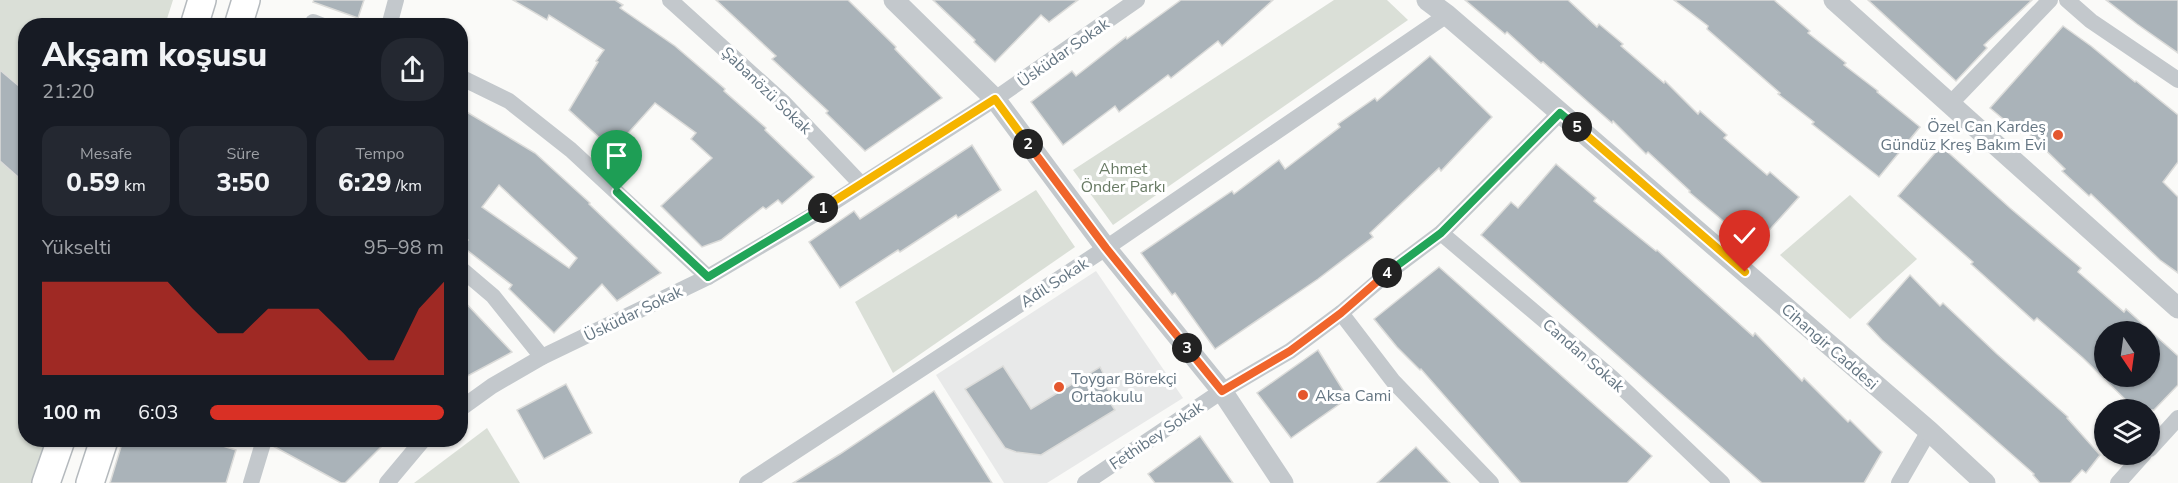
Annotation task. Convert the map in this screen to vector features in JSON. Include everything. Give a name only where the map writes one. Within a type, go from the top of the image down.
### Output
[{"type":"highway","points":[[196,18],[202,0]]},
{"type":"highway","points":[[240,18],[246,0]]},
{"type":"highway","points":[[46,483],[59,447]]},
{"type":"highway","points":[[90,483],[102,447]]},
{"type":"street","points":[[391,18],[396,0]]},
{"type":"street","name":"Şabanözü Sokak","points":[[670,0],[784,103],[860,183]]},
{"type":"street","points":[[894,0],[995,99],[1106,248],[1222,391],[1283,483]]},
{"type":"street","name":"Üsküdar Sokak","points":[[468,403],[492,386],[542,357],[708,277],[820,211],[860,183],[995,99],[1137,0]]},
{"type":"street","name":"Cihangir Caddesi","points":[[1427,0],[1929,431],[1985,483]]},
{"type":"street","points":[[1834,0],[2178,308]]},
{"type":"street","points":[[1950,104],[2050,0]]},
{"type":"street","points":[[2067,0],[2091,21],[2178,80]]},
{"type":"street","name":"Adil Sokak","points":[[752,482],[1106,248],[1447,15]]},
{"type":"street","points":[[468,81],[509,101],[571,150],[708,277]]},
{"type":"street","name":"Fethibey Sokak","points":[[1085,483],[1222,391],[1290,351],[1341,313],[1389,272],[1441,233],[1560,113]]},
{"type":"street","name":"Candan Sokak","points":[[1441,233],[1611,377],[1722,483]]},
{"type":"street","points":[[468,275],[493,296],[542,357]]},
{"type":"street","points":[[1341,313],[1393,381],[1491,483]]},
{"type":"street","points":[[2160,438],[2178,418]]},
{"type":"street","points":[[1899,483],[1929,431]]},
{"type":"street","points":[[251,483],[260,447]]},
{"type":"street","points":[[387,483],[417,447]]},
{"type":"street","points":[[2118,483],[2134,465]]},
{"type":"shaded area","name":"Toygar Börekçi Ortaokulu","points":[[1096,271],[1183,398],[1047,483],[1004,483],[936,375]]},
{"type":"green space","points":[[0,0],[173,0],[167,18],[18,18],[18,447],[59,447],[46,483],[0,483]]},
{"type":"green space","name":"Ahmet Önder Parkı","points":[[1334,0],[1387,0],[1408,20],[1113,225],[1073,170]]},
{"type":"green space","points":[[1036,190],[1075,247],[893,373],[855,302]]},
{"type":"green space","points":[[1850,195],[1917,259],[1850,319],[1780,255]]},
{"type":"green space","points":[[487,428],[520,483],[414,483],[462,447],[468,447],[468,442]]},
{"type":"building","points":[[314,0],[364,0],[358,18],[313,2]]},
{"type":"building","points":[[513,0],[615,0],[623,5],[620,8],[675,46],[725,89],[724,91],[766,128],[765,130],[814,177],[782,204],[778,200],[766,209],[763,207],[721,240],[702,247],[661,206],[712,158],[691,139],[696,133],[655,103],[613,150],[569,110],[604,50],[549,15],[547,20]]},
{"type":"building","points":[[716,0],[848,0],[896,47],[895,49],[942,98],[865,151],[826,113],[828,111],[772,59],[776,56]]},
{"type":"building","points":[[933,0],[1078,0],[1049,22],[1041,15],[995,62]]},
{"type":"building","points":[[1181,0],[1273,0],[1222,46],[1218,41],[1171,78],[1168,75],[1119,112],[1115,106],[1063,145],[1031,102],[1072,71],[1076,76],[1126,37],[1127,39]]},
{"type":"building","points":[[1465,0],[1568,0],[1597,27],[1599,24],[1623,44],[1621,46],[1664,83],[1665,81],[1698,114],[1700,111],[1727,135],[1724,138],[1767,175],[1770,172],[1799,197],[1754,247],[1689,192],[1648,152],[1646,154],[1613,121],[1612,123],[1543,62],[1541,63],[1507,32],[1505,34]]},
{"type":"building","points":[[1674,0],[1774,0],[1810,31],[1808,33],[1846,63],[1844,65],[1920,127],[1879,177],[1812,124],[1814,122],[1778,94],[1780,93],[1707,29],[1708,26]]},
{"type":"building","points":[[1868,0],[2032,0],[1984,45],[1987,48],[1956,81]]},
{"type":"building","points":[[2106,0],[2178,0],[2178,53],[2137,24]]},
{"type":"building","points":[[2063,26],[2178,115],[2178,162],[2163,182],[2178,197],[2178,273],[2160,260],[2091,194],[2089,196],[2062,171],[2065,169],[2024,129],[2020,133],[1990,108]]},
{"type":"building","points":[[1430,56],[1492,117],[1441,171],[1439,168],[1370,233],[1373,237],[1318,279],[1215,349],[1175,293],[1172,295],[1141,253],[1232,191],[1234,194],[1279,160],[1285,169],[1340,127],[1338,124],[1375,98],[1377,101]]},
{"type":"building","points":[[0,70],[18,85],[18,177],[0,161]]},
{"type":"building","points":[[468,113],[535,153],[661,273],[617,301],[602,284],[554,333],[509,289],[512,285],[468,251]],"holes":[[[499,185],[577,258],[569,268],[482,207]]]},
{"type":"building","points":[[972,145],[1001,190],[958,218],[956,215],[900,252],[898,250],[840,288],[809,242],[854,211],[860,219]]},
{"type":"building","points":[[1941,146],[2081,268],[2078,272],[2124,312],[2126,309],[2139,321],[2094,321],[2094,369],[2037,318],[2034,321],[1971,264],[1973,262],[1898,196]]},
{"type":"building","points":[[1556,164],[1596,198],[1594,201],[1657,250],[1753,336],[1755,333],[1802,381],[1804,378],[1882,452],[1864,483],[1762,483],[1481,235],[1511,202],[1518,208]]},
{"type":"building","points":[[1439,267],[1652,456],[1627,483],[1521,483],[1421,369],[1397,347],[1374,319]]},
{"type":"building","points":[[1910,275],[1940,306],[1943,303],[2068,417],[2094,448],[2094,463],[2086,473],[2082,470],[2070,483],[2040,483],[2034,474],[1882,340],[1867,324]]},
{"type":"building","points":[[468,305],[512,352],[468,376]]},
{"type":"building","points":[[2160,340],[2178,356],[2178,385],[2160,404],[2160,399],[2125,399],[2113,387],[2160,387]]},
{"type":"building","name":"Aksa Cami","points":[[1318,350],[1348,398],[1291,438],[1257,393]]},
{"type":"building","points":[[1003,366],[1031,409],[1100,367],[1109,391],[1105,395],[1115,410],[1041,455],[1016,452],[1005,448],[965,389]]},
{"type":"building","points":[[566,384],[592,433],[544,459],[517,410]]},
{"type":"building","points":[[934,391],[992,483],[793,483],[840,454]]},
{"type":"building","points":[[1200,436],[1233,483],[1155,483],[1148,474]]},
{"type":"building","points":[[121,447],[226,447],[236,450],[226,483],[110,483]]},
{"type":"building","points":[[275,447],[381,447],[345,483],[341,483]]},
{"type":"building","points":[[1416,447],[1450,483],[1377,483]]},
{"type":"place","name":"Özel Can Kardeş Gündüz Kreş Bakım Evi","points":[[2058,135]]},
{"type":"place","name":"Toygar Börekçi Ortaokulu","points":[[1059,387]]},
{"type":"place","name":"Aksa Cami","points":[[1303,395]]},
{"type":"route","points":[[617,192],[708,277],[820,211],[860,183],[995,99],[1106,248],[1222,391],[1290,351],[1441,233],[1560,113],[1745,272]]}]
